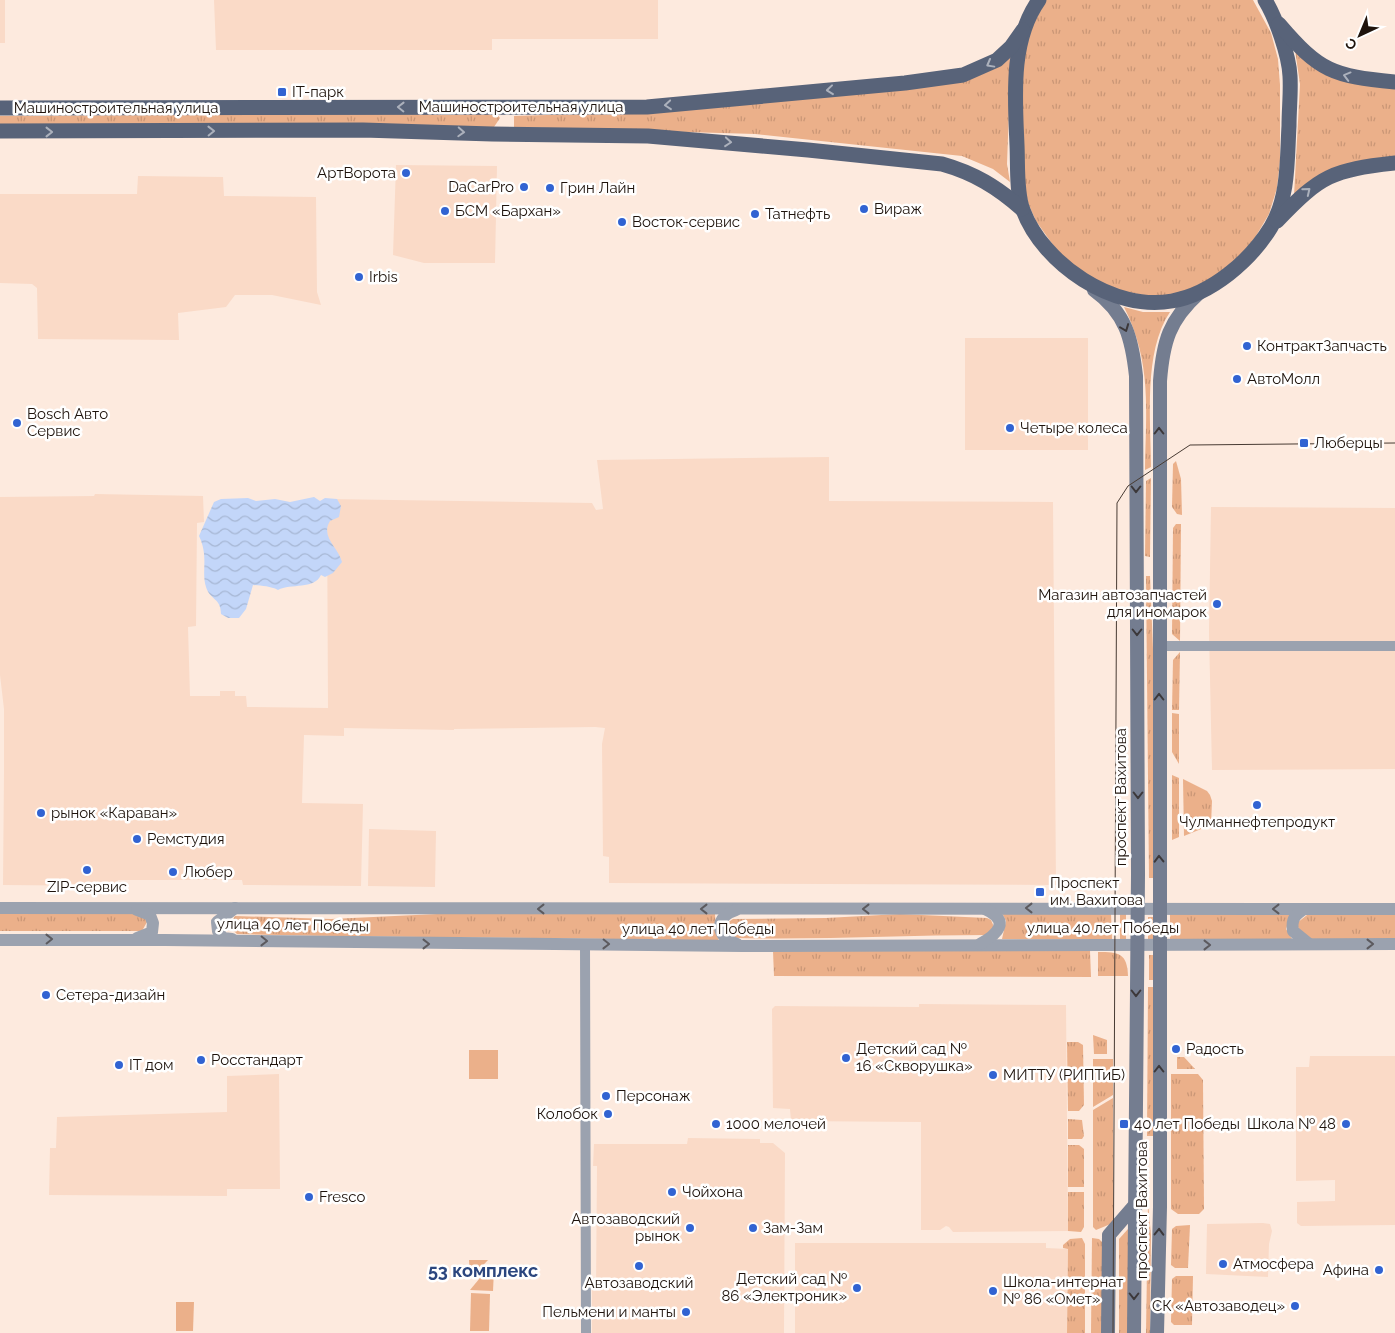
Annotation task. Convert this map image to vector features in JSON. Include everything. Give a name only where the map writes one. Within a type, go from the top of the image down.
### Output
[{"type":"main road","points":[[1039,0],[1024,30],[1016,73],[1016,128],[1022,209],[1034,232],[1056,259],[1082,280],[1117,296],[1147,303],[1173,301],[1201,291],[1224,277],[1255,249],[1272,226],[1298,199],[1334,173],[1354,167],[1395,163]]},
{"type":"main road","points":[[1265,0],[1276,21],[1290,74],[1285,189],[1272,226]]},
{"type":"main road","points":[[1276,21],[1314,62],[1328,69],[1357,78],[1395,82]]},
{"type":"main road","name":"Машиностроительная улица","points":[[0,108],[647,107],[944,79],[982,68],[997,60],[1011,47],[1024,30]]},
{"type":"main road","points":[[492,134],[507,121],[506,114],[493,108]]},
{"type":"main road","name":"Машиностроительная улица","points":[[0,131],[363,130],[648,136],[692,139],[942,164],[964,170],[986,180],[1022,209]]},
{"type":"main road","name":"проспект Вахитова","points":[[1082,280],[1110,302],[1119,314],[1134,360],[1136,376],[1137,908],[1134,1333]]},
{"type":"main road","name":"проспект Вахитова","points":[[1158,1333],[1160,1168],[1158,945],[1159,584],[1162,357],[1166,338],[1174,321],[1182,308],[1201,291]]},
{"type":"main road","points":[[1137,583],[1143,562],[1148,560],[1152,562],[1159,584]]},
{"type":"main road","points":[[1136,1165],[1142,1143],[1146,1141],[1152,1144],[1160,1168]]},
{"type":"main road","points":[[1108,1333],[1109,1235],[1135,1205]]},
{"type":"street","points":[[1159,646],[1395,646]]},
{"type":"street","name":"улица 40 лет Победы","points":[[0,908],[1395,909]]},
{"type":"street","points":[[130,940],[152,932],[153,923],[150,915],[131,908]]},
{"type":"street","points":[[235,908],[217,922],[218,931],[223,938],[244,941]]},
{"type":"street","points":[[980,944],[994,936],[999,930],[1000,921],[994,913],[985,908]]},
{"type":"street","points":[[738,909],[725,913],[721,918],[720,926],[723,936],[730,942],[742,946]]},
{"type":"street","points":[[1304,909],[1296,914],[1292,924],[1293,931],[1309,944]]},
{"type":"street","name":"улица 40 лет Победы","points":[[0,940],[742,946],[1395,944]]},
{"type":"street","points":[[585,944],[586,1333]]},
{"type":"shaded area","points":[[0,0],[5,0],[5,43],[0,43]]},
{"type":"shaded area","name":"IT-парк","points":[[214,0],[658,0],[658,39],[492,39],[492,50],[216,50]]},
{"type":"shaded area","name":"БСМ «Бархан»","points":[[396,165],[497,166],[495,263],[424,263],[393,255]]},
{"type":"shaded area","points":[[138,176],[223,177],[224,196],[316,197],[317,292],[321,305],[272,295],[235,295],[226,307],[178,313],[179,340],[38,339],[37,288],[32,284],[0,283],[0,194],[137,194]]},
{"type":"shaded area","points":[[965,338],[1088,338],[1088,450],[965,450]]},
{"type":"shaded area","points":[[829,457],[829,501],[1053,502],[1056,885],[609,883],[609,857],[603,856],[602,744],[605,728],[595,727],[454,730],[344,728],[344,736],[304,735],[302,803],[363,804],[361,886],[243,885],[242,880],[118,880],[117,886],[3,885],[4,709],[0,675],[0,497],[94,496],[95,494],[203,496],[204,522],[197,523],[196,626],[188,627],[190,696],[220,696],[220,691],[235,691],[235,696],[246,696],[247,707],[328,708],[327,499],[592,503],[596,510],[603,509],[597,460]]},
{"type":"shaded area","points":[[1211,507],[1395,508],[1395,769],[1212,770],[1209,632]]},
{"type":"shaded area","points":[[369,829],[436,831],[435,887],[368,886]]},
{"type":"shaded area","points":[[919,1004],[1066,1005],[1068,1231],[953,1232],[946,1226],[940,1230],[921,1230],[921,1122],[791,1121],[790,1109],[773,1108],[772,1009],[775,1006],[919,1007]]},
{"type":"shaded area","name":"Школа № 48","points":[[1310,1056],[1395,1056],[1395,1225],[1301,1226],[1297,1223],[1297,1202],[1335,1201],[1335,1180],[1296,1181],[1296,1067],[1309,1067]]},
{"type":"shaded area","points":[[279,1074],[280,1189],[227,1189],[227,1196],[49,1195],[50,1148],[56,1148],[57,1117],[227,1112],[227,1076]]},
{"type":"shaded area","name":"Автозаводский рынок","points":[[688,1138],[760,1139],[760,1143],[773,1143],[785,1153],[784,1333],[592,1333],[592,1290],[596,1290],[597,1166],[593,1166],[594,1144],[687,1144]]},
{"type":"shaded area","points":[[1207,1224],[1270,1224],[1272,1231],[1269,1244],[1268,1277],[1206,1274]]},
{"type":"shaded area","points":[[795,1243],[1046,1243],[1046,1248],[1068,1249],[1067,1333],[795,1333]]},
{"type":"green space","points":[[1046,0],[1253,0],[1271,33],[1278,59],[1280,161],[1277,188],[1269,214],[1250,246],[1215,278],[1176,295],[1142,295],[1109,288],[1063,259],[1036,221],[1028,203],[1024,183],[1021,99],[1024,52],[1029,33]]},
{"type":"green space","points":[[1295,50],[1395,88],[1395,157],[1352,163],[1329,170],[1318,176],[1294,196],[1300,84]]},
{"type":"green space","points":[[1011,55],[1007,164],[1010,182],[993,169],[962,156],[755,134],[514,127],[514,116],[647,112],[921,87]]},
{"type":"green space","points":[[496,113],[500,118],[494,127],[0,128],[0,116]]},
{"type":"green space","points":[[1124,307],[1143,312],[1170,312],[1161,328],[1152,366],[1150,387],[1151,467],[1145,470],[1146,407],[1143,367],[1133,327]]},
{"type":"green space","points":[[1176,461],[1181,479],[1182,515],[1177,514],[1172,507],[1173,464]]},
{"type":"green space","points":[[1151,478],[1150,557],[1145,556],[1146,481]]},
{"type":"green space","points":[[1176,524],[1181,524],[1180,641],[1172,634],[1173,528]]},
{"type":"green space","points":[[1146,576],[1150,576],[1153,649],[1155,878],[1149,878]]},
{"type":"green space","points":[[1180,652],[1179,710],[1172,710],[1173,660]]},
{"type":"green space","points":[[1172,713],[1179,714],[1179,764],[1172,752]]},
{"type":"green space","points":[[1172,775],[1179,778],[1179,837],[1172,840]]},
{"type":"green space","points":[[1183,779],[1207,791],[1212,801],[1211,825],[1184,836]]},
{"type":"green space","points":[[0,912],[135,912],[144,915],[147,922],[142,931],[0,931]]},
{"type":"green space","points":[[1002,913],[1111,913],[1112,939],[1002,939],[1006,921]]},
{"type":"green space","points":[[1170,913],[1291,914],[1286,929],[1292,939],[1170,941]]},
{"type":"green space","points":[[437,914],[715,914],[716,933],[719,941],[237,934],[231,928],[231,922],[235,916],[331,919]]},
{"type":"green space","points":[[900,914],[987,918],[991,920],[994,927],[988,935],[736,938],[728,933],[727,923],[733,919],[826,918]]},
{"type":"green space","points":[[1120,914],[1126,914],[1126,940],[1120,940]]},
{"type":"green space","points":[[1307,915],[1395,915],[1395,939],[1310,940],[1300,934],[1297,923]]},
{"type":"green space","points":[[1148,917],[1154,917],[1154,939],[1148,939]]},
{"type":"green space","points":[[773,951],[1090,951],[1091,977],[774,976]]},
{"type":"green space","points":[[1098,952],[1116,954],[1124,958],[1128,976],[1098,976]]},
{"type":"green space","points":[[1149,955],[1154,955],[1154,980],[1149,980]]},
{"type":"green space","points":[[1148,987],[1154,987],[1153,1136],[1147,1136]]},
{"type":"green space","points":[[1093,1035],[1107,1040],[1107,1054],[1094,1054]]},
{"type":"green space","points":[[1067,1042],[1078,1042],[1083,1045],[1084,1105],[1079,1111],[1068,1111]]},
{"type":"green space","points":[[469,1050],[498,1050],[498,1079],[469,1079]]},
{"type":"green space","points":[[1177,1057],[1184,1057],[1195,1069],[1177,1069]]},
{"type":"green space","points":[[1093,1059],[1113,1059],[1113,1095],[1093,1107]]},
{"type":"green space","points":[[1171,1074],[1198,1074],[1203,1080],[1204,1209],[1199,1214],[1178,1214],[1171,1209]]},
{"type":"green space","points":[[1113,1098],[1113,1223],[1096,1230],[1093,1227],[1093,1110]]},
{"type":"green space","points":[[1068,1119],[1082,1120],[1084,1136],[1082,1139],[1068,1139]]},
{"type":"green space","points":[[1068,1145],[1079,1145],[1084,1149],[1084,1187],[1068,1187]]},
{"type":"green space","points":[[1068,1192],[1084,1192],[1084,1227],[1081,1232],[1068,1231]]},
{"type":"green space","points":[[1148,1203],[1151,1235],[1150,1333],[1146,1333]]},
{"type":"green space","points":[[1190,1225],[1188,1268],[1175,1268],[1171,1265],[1172,1229],[1176,1226]]},
{"type":"green space","points":[[1128,1229],[1128,1333],[1119,1333],[1119,1239]]},
{"type":"green space","points":[[1082,1238],[1085,1244],[1085,1333],[1067,1333],[1068,1249],[1063,1248],[1063,1245],[1070,1239]]},
{"type":"green space","points":[[1092,1238],[1099,1239],[1104,1244],[1105,1333],[1091,1333]]},
{"type":"green space","points":[[469,1260],[488,1260],[473,1276],[470,1275]]},
{"type":"green space","points":[[489,1267],[494,1270],[493,1291],[470,1290]]},
{"type":"green space","points":[[1176,1276],[1193,1276],[1192,1325],[1174,1325],[1171,1322],[1172,1279]]},
{"type":"green space","points":[[471,1293],[490,1294],[489,1331],[470,1331]]},
{"type":"green space","points":[[176,1302],[194,1302],[193,1331],[176,1331]]},
{"type":"water","points":[[314,497],[320,501],[325,498],[337,499],[341,506],[339,517],[330,521],[327,532],[342,562],[333,573],[325,577],[321,575],[313,583],[278,590],[253,585],[246,609],[239,618],[228,618],[221,614],[219,605],[206,587],[204,551],[199,536],[214,502],[221,499],[248,498],[256,501],[275,499],[290,502]]},
{"type":"tram line","points":[[1113,1333],[1117,503],[1128,486],[1190,445],[1395,443]]},
{"type":"place","name":"IT-парк","points":[[282,92]]},
{"type":"place","name":"АртВорота","points":[[406,173]]},
{"type":"place","name":"DaCarPro","points":[[524,187]]},
{"type":"place","name":"Грин Лайн","points":[[550,188]]},
{"type":"place","name":"Вираж","points":[[864,209]]},
{"type":"place","name":"БСМ «Бархан»","points":[[445,211]]},
{"type":"place","name":"Татнефть","points":[[755,214]]},
{"type":"place","name":"Восток-сервис","points":[[622,222]]},
{"type":"place","name":"Irbis","points":[[359,277]]},
{"type":"place","name":"КонтрактЗапчасть","points":[[1247,346]]},
{"type":"place","name":"АвтоМолл","points":[[1237,379]]},
{"type":"place","name":"Bosch Авто Сервис","points":[[17,423]]},
{"type":"place","name":"Четыре колеса","points":[[1010,428]]},
{"type":"place","name":"Люберцы","points":[[1304,443]]},
{"type":"place","name":"Магазин автозапчастей для иномарок","points":[[1217,604]]},
{"type":"place","name":"Чулманнефтепродукт","points":[[1257,805]]},
{"type":"place","name":"рынок «Караван»","points":[[41,813]]},
{"type":"place","name":"Ремстудия","points":[[137,839]]},
{"type":"place","name":"ZIP-сервис","points":[[87,870]]},
{"type":"place","name":"Любер","points":[[173,872]]},
{"type":"place","name":"Проспект им. Вахитова","points":[[1040,892]]},
{"type":"place","name":"Сетера-дизайн","points":[[46,995]]},
{"type":"place","name":"Радость","points":[[1176,1049]]},
{"type":"place","name":"Детский сад № 16 «Скворушка»","points":[[846,1058]]},
{"type":"place","name":"Росстандарт","points":[[201,1060]]},
{"type":"place","name":"IT дом","points":[[119,1065]]},
{"type":"place","name":"МИТТУ (РИПТиБ)","points":[[993,1075]]},
{"type":"place","name":"Персонаж","points":[[606,1096]]},
{"type":"place","name":"Колобок","points":[[608,1114]]},
{"type":"place","name":"1000 мелочей","points":[[716,1124]]},
{"type":"place","name":"40 лет Победы","points":[[1124,1124]]},
{"type":"place","name":"Школа № 48","points":[[1346,1124]]},
{"type":"place","name":"Чойхона","points":[[672,1192]]},
{"type":"place","name":"Fresco","points":[[309,1197]]},
{"type":"place","name":"Автозаводский рынок","points":[[690,1228]]},
{"type":"place","name":"Зам-Зам","points":[[753,1228]]},
{"type":"place","name":"Атмосфера","points":[[1223,1264]]},
{"type":"place","name":"Автозаводский","points":[[639,1266]]},
{"type":"place","name":"Афина","points":[[1379,1270]]},
{"type":"place","name":"Детский сад № 86 «Электроник»","points":[[857,1288]]},
{"type":"place","name":"Школа-интернат № 86 «Омет»","points":[[993,1291]]},
{"type":"place","name":"СК «Автозаводец»","points":[[1295,1306]]},
{"type":"place","name":"Пельмени и манты","points":[[686,1312]]},
{"type":"district","name":"53 комплекс","points":[[483,1270]]}]
